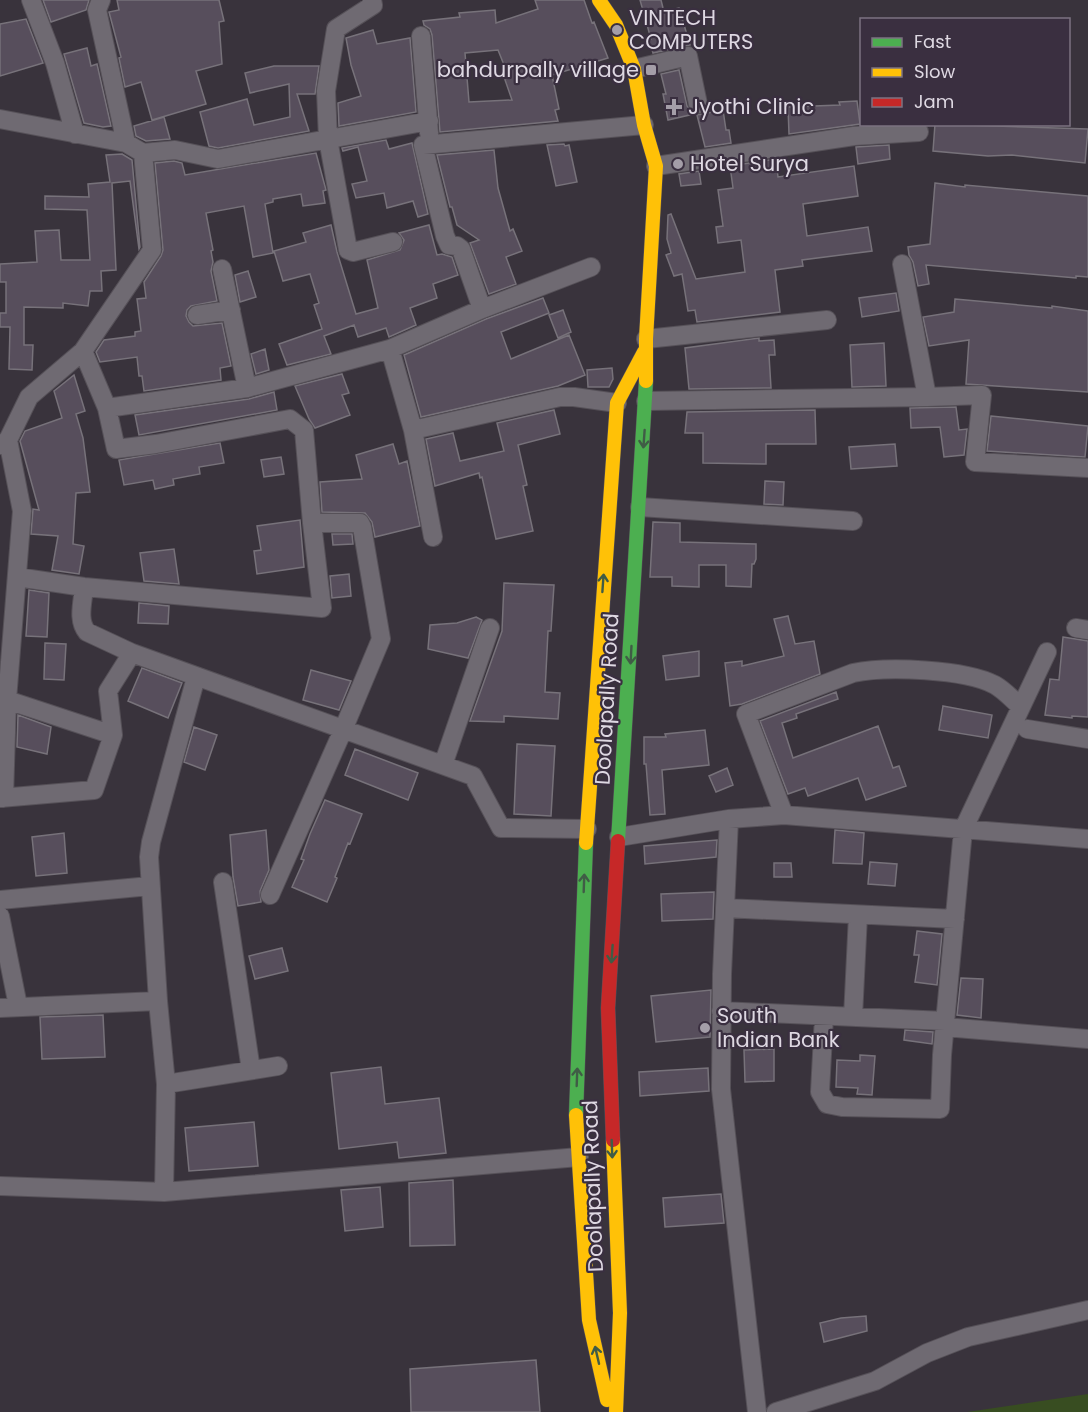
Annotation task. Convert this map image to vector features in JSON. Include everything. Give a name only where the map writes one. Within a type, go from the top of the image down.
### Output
[{"type":"main road","name":"Doolapally Road","points":[[599,0],[616,25],[634,69],[644,125],[656,166],[646,343],[646,401],[608,1008],[620,1313],[616,1412]]},
{"type":"main road","points":[[610,1412],[588,1320],[576,1109],[586,829],[618,403],[646,343]]},
{"type":"street","points":[[31,0],[55,63],[75,134]]},
{"type":"street","points":[[100,0],[97,10],[126,142]]},
{"type":"street","points":[[372,0],[373,5],[336,29],[326,91],[328,139],[348,250],[353,252],[393,242]]},
{"type":"street","points":[[421,36],[430,145]]},
{"type":"street","points":[[634,69],[688,56],[698,104]]},
{"type":"street","points":[[0,119],[126,142],[143,153],[175,150],[218,159],[429,121]]},
{"type":"street","points":[[482,309],[461,249],[449,245],[445,236],[423,146],[644,125]]},
{"type":"street","points":[[656,166],[854,136],[919,132]]},
{"type":"street","points":[[132,653],[108,691],[113,735],[94,790],[2,798],[7,700],[22,511],[4,442],[29,396],[83,351],[152,250],[143,153]]},
{"type":"street","points":[[902,264],[927,397]]},
{"type":"street","points":[[107,408],[247,388],[390,349],[482,309],[591,267]]},
{"type":"street","points":[[222,268],[247,388]]},
{"type":"street","points":[[196,315],[231,310]]},
{"type":"street","points":[[646,343],[827,320]]},
{"type":"street","points":[[390,349],[413,430],[433,537]]},
{"type":"street","points":[[17,577],[84,587],[322,608],[304,430],[290,419],[156,444],[116,449],[107,408],[83,351]]},
{"type":"street","points":[[646,401],[982,395],[975,462],[1088,468]]},
{"type":"street","points":[[413,430],[560,397],[618,403]]},
{"type":"street","points":[[639,507],[853,521]]},
{"type":"street","points":[[270,895],[344,730],[381,639],[360,523],[312,523]]},
{"type":"street","points":[[84,587],[81,620],[87,632],[132,653],[473,776],[501,828],[586,829]]},
{"type":"street","points":[[443,765],[490,628]]},
{"type":"street","points":[[824,1016],[820,1092],[827,1104],[842,1107],[940,1109],[945,1024],[963,830],[1047,652]]},
{"type":"street","points":[[784,815],[746,714],[853,673],[871,669],[963,675],[996,686],[1020,706]]},
{"type":"street","points":[[164,1192],[166,1084],[149,857],[151,842],[196,676]]},
{"type":"street","points":[[7,700],[113,735]]},
{"type":"street","points":[[1028,729],[1088,739]]},
{"type":"street","points":[[620,837],[729,819],[784,815],[1088,839]]},
{"type":"street","points":[[729,819],[721,1011],[723,1121],[758,1412]]},
{"type":"street","points":[[223,882],[251,1070]]},
{"type":"street","points":[[0,900],[150,886]]},
{"type":"street","points":[[725,908],[954,919]]},
{"type":"street","points":[[853,1017],[858,915]]},
{"type":"street","points":[[0,916],[9,1007],[158,1001]]},
{"type":"street","points":[[721,1011],[945,1024],[1088,1039]]},
{"type":"street","points":[[166,1084],[278,1066]]},
{"type":"street","points":[[0,1186],[164,1192],[579,1157]]},
{"type":"street","points":[[776,1412],[875,1381],[927,1353],[968,1337],[1088,1310]]},
{"type":"green space","points":[[1088,1394],[1088,1412],[967,1412]]},
{"type":"building","points":[[43,0],[89,0],[86,10],[51,22]]},
{"type":"building","points":[[117,0],[219,0],[224,21],[219,22],[222,64],[196,71],[206,104],[152,120],[141,82],[125,87],[119,58],[121,57],[109,12],[119,10]]},
{"type":"building","points":[[535,0],[584,0],[608,58],[552,75],[559,109],[555,110],[558,121],[440,132],[432,35],[423,21],[460,17],[459,13],[495,10],[496,23],[538,9]],"holes":[[[498,50],[508,75],[504,77],[512,100],[469,102],[465,53]]]},
{"type":"building","points":[[640,0],[661,0],[664,12],[679,8],[690,45],[653,53]]},
{"type":"building","points":[[26,19],[43,63],[0,76],[0,24]]},
{"type":"building","points":[[373,30],[377,44],[410,38],[416,112],[339,126],[338,103],[361,96],[351,65],[346,38]]},
{"type":"building","points":[[87,48],[91,66],[97,64],[111,126],[103,127],[84,123],[64,54]]},
{"type":"building","points":[[274,66],[319,66],[315,94],[297,94],[309,131],[218,148],[209,146],[200,112],[247,99],[254,125],[290,117],[289,84],[250,93],[245,73]]},
{"type":"building","points":[[679,70],[687,106],[694,114],[668,120],[663,94],[666,94],[661,74]]},
{"type":"building","points":[[857,101],[860,124],[789,134],[788,107],[840,105],[839,102]]},
{"type":"building","points":[[723,110],[731,143],[705,147],[697,115]]},
{"type":"building","points":[[164,117],[170,139],[146,141],[136,136],[134,126]]},
{"type":"building","points":[[935,126],[1088,129],[1085,163],[1012,155],[988,156],[933,151]]},
{"type":"building","points":[[386,140],[389,149],[412,143],[428,214],[418,217],[413,201],[387,208],[384,193],[356,198],[352,184],[367,181],[358,147],[343,151],[342,148]]},
{"type":"building","points":[[547,145],[569,145],[577,182],[556,186]]},
{"type":"building","points":[[889,145],[890,159],[858,164],[856,147]]},
{"type":"building","points":[[494,150],[498,188],[510,231],[513,229],[522,251],[506,257],[516,284],[489,294],[470,243],[479,240],[457,225],[437,155]]},
{"type":"building","points":[[316,153],[326,190],[323,191],[325,203],[303,206],[301,194],[273,199],[273,202],[265,204],[273,253],[253,257],[244,206],[206,213],[213,250],[211,251],[213,262],[211,271],[217,301],[191,306],[186,316],[193,326],[222,323],[231,366],[220,368],[221,380],[144,391],[142,376],[139,376],[137,357],[100,362],[96,352],[104,340],[135,336],[135,332],[141,331],[137,299],[146,298],[144,282],[163,250],[155,163],[174,161],[182,163],[185,175]]},
{"type":"building","points":[[122,154],[132,160],[139,249],[130,181],[112,183],[116,270],[101,271],[102,291],[90,291],[88,306],[63,303],[63,308],[24,307],[24,345],[33,345],[32,370],[9,369],[10,327],[0,327],[0,313],[6,313],[6,282],[0,282],[0,264],[37,262],[35,231],[59,230],[61,260],[90,260],[87,210],[45,209],[45,196],[89,197],[88,184],[110,182],[106,155]]},
{"type":"building","points":[[776,159],[778,177],[854,166],[858,196],[803,204],[807,236],[868,227],[872,251],[802,260],[803,266],[775,270],[780,312],[697,322],[695,310],[688,311],[682,274],[674,276],[666,255],[671,253],[667,239],[668,215],[671,214],[696,279],[745,272],[741,240],[718,243],[716,227],[723,226],[718,190],[733,188],[730,166]]},
{"type":"building","points":[[699,171],[701,184],[681,186],[679,174]]},
{"type":"building","points":[[935,183],[1088,196],[1088,277],[1076,276],[1076,278],[926,265],[929,284],[918,286],[908,247],[930,244]]},
{"type":"building","points":[[331,225],[356,314],[378,308],[367,260],[400,250],[404,240],[399,233],[429,225],[437,255],[452,257],[458,275],[433,284],[437,298],[410,308],[416,325],[389,337],[386,328],[358,337],[354,325],[324,336],[331,354],[287,365],[279,344],[322,329],[314,305],[319,303],[310,274],[283,281],[274,251],[306,242],[303,233]]},
{"type":"building","points":[[248,271],[256,297],[240,302],[235,275]]},
{"type":"building","points":[[896,293],[899,311],[862,317],[859,298]]},
{"type":"building","points":[[543,298],[549,313],[501,332],[511,359],[569,335],[585,375],[558,386],[421,417],[404,355],[486,319]]},
{"type":"building","points":[[955,299],[1088,311],[1088,392],[966,384],[969,340],[929,346],[923,317],[954,312]]},
{"type":"building","points":[[563,310],[571,332],[558,338],[549,315]]},
{"type":"building","points":[[759,338],[759,341],[774,340],[775,355],[769,355],[771,388],[689,389],[685,348]]},
{"type":"building","points":[[884,343],[886,386],[852,387],[850,345]]},
{"type":"building","points":[[265,349],[269,370],[256,374],[251,354]]},
{"type":"building","points":[[612,368],[613,379],[609,387],[588,387],[587,370]]},
{"type":"building","points":[[342,374],[349,393],[342,395],[350,415],[315,428],[295,386]]},
{"type":"building","points":[[74,375],[85,411],[76,414],[83,438],[90,492],[76,493],[73,544],[84,546],[79,574],[52,570],[58,536],[31,534],[33,509],[39,510],[20,441],[25,431],[62,418],[54,391]]},
{"type":"building","points":[[274,392],[277,410],[139,435],[135,415],[249,399]]},
{"type":"building","points":[[956,407],[959,430],[967,429],[964,455],[944,457],[940,427],[911,428],[910,408]]},
{"type":"building","points":[[554,410],[560,434],[518,445],[527,485],[523,486],[533,531],[496,539],[482,477],[480,478],[479,473],[435,486],[426,439],[453,433],[460,461],[504,451],[497,423]]},
{"type":"building","points":[[815,410],[816,444],[766,444],[766,464],[703,463],[703,433],[685,433],[687,412]]},
{"type":"building","points":[[991,416],[1088,426],[1085,457],[987,451]]},
{"type":"building","points":[[220,443],[224,463],[199,467],[200,474],[173,479],[174,485],[155,489],[153,480],[124,485],[119,460]]},
{"type":"building","points":[[393,444],[399,464],[407,461],[420,526],[375,537],[372,522],[365,513],[322,512],[320,482],[362,479],[356,455]]},
{"type":"building","points":[[895,444],[897,466],[851,469],[849,447]]},
{"type":"building","points":[[281,457],[284,474],[264,477],[261,460]]},
{"type":"building","points":[[765,481],[784,482],[783,505],[764,504]]},
{"type":"building","points":[[300,520],[304,567],[257,574],[254,551],[261,550],[257,526]]},
{"type":"building","points":[[653,522],[680,523],[680,542],[756,544],[751,587],[726,586],[726,565],[699,565],[699,587],[672,586],[672,577],[650,577]]},
{"type":"building","points":[[332,534],[352,534],[353,544],[333,545]]},
{"type":"building","points":[[174,549],[179,584],[144,581],[140,553]]},
{"type":"building","points":[[349,574],[351,596],[332,598],[330,576]]},
{"type":"building","points":[[504,583],[554,585],[551,631],[548,631],[545,692],[560,693],[558,719],[504,716],[504,722],[470,721],[502,631]]},
{"type":"building","points":[[29,590],[49,593],[47,637],[26,636]]},
{"type":"building","points":[[139,603],[169,606],[168,624],[138,623]]},
{"type":"building","points":[[788,616],[795,644],[814,641],[820,674],[742,704],[730,706],[725,663],[742,661],[742,666],[784,656],[774,619]]},
{"type":"building","points":[[476,617],[482,620],[468,658],[428,649],[430,625],[457,623]]},
{"type":"building","points":[[1063,637],[1088,641],[1088,717],[1045,715],[1050,679],[1059,680]]},
{"type":"building","points":[[45,643],[66,644],[64,680],[44,679]]},
{"type":"building","points":[[699,651],[699,676],[666,680],[663,656]]},
{"type":"building","points":[[142,668],[182,683],[168,718],[128,701]]},
{"type":"building","points":[[311,670],[351,681],[339,710],[303,700]]},
{"type":"building","points":[[836,692],[838,699],[796,714],[797,718],[782,723],[793,758],[878,726],[893,768],[899,766],[906,786],[866,800],[858,778],[808,796],[805,788],[788,794],[760,721]]},
{"type":"building","points":[[943,706],[992,715],[988,738],[939,730]]},
{"type":"building","points":[[18,715],[51,727],[47,754],[17,747]]},
{"type":"building","points":[[194,727],[217,735],[205,770],[184,762]]},
{"type":"building","points":[[705,730],[709,765],[662,770],[665,814],[650,815],[646,764],[644,764],[644,737],[666,737],[665,734]]},
{"type":"building","points":[[517,744],[555,746],[551,816],[514,814]]},
{"type":"building","points":[[355,749],[418,773],[408,800],[345,775]]},
{"type":"building","points":[[727,768],[733,785],[716,792],[709,776]]},
{"type":"building","points":[[325,800],[362,814],[350,844],[348,843],[327,902],[292,887],[304,860],[301,859],[310,834]]},
{"type":"building","points":[[266,830],[269,870],[260,891],[261,902],[238,906],[230,835]]},
{"type":"building","points":[[835,830],[864,833],[862,864],[833,863]]},
{"type":"building","points":[[64,833],[67,873],[36,876],[32,837]]},
{"type":"building","points":[[717,840],[716,857],[645,864],[644,846]]},
{"type":"building","points":[[870,862],[897,864],[895,886],[868,884]]},
{"type":"building","points":[[774,863],[791,863],[792,877],[774,877]]},
{"type":"building","points":[[714,892],[713,919],[662,921],[661,894]]},
{"type":"building","points":[[917,931],[942,934],[937,985],[915,982],[919,955],[914,955]]},
{"type":"building","points":[[282,948],[288,971],[255,979],[249,956]]},
{"type":"building","points":[[961,978],[983,979],[981,1018],[957,1015]]},
{"type":"building","points":[[711,990],[710,1037],[656,1042],[651,996]]},
{"type":"building","points":[[103,1015],[105,1057],[42,1059],[40,1017]]},
{"type":"building","points":[[905,1030],[933,1032],[932,1044],[904,1040]]},
{"type":"building","points":[[774,1049],[774,1081],[745,1082],[744,1050]]},
{"type":"building","points":[[860,1055],[875,1056],[872,1095],[857,1094],[858,1088],[836,1087],[837,1060],[860,1061]]},
{"type":"building","points":[[381,1067],[385,1104],[439,1098],[446,1153],[399,1158],[397,1142],[339,1149],[331,1073]]},
{"type":"building","points":[[708,1068],[709,1091],[640,1096],[639,1072]]},
{"type":"building","points":[[254,1122],[258,1166],[189,1171],[185,1128]]},
{"type":"building","points":[[453,1180],[455,1245],[410,1246],[409,1183]]},
{"type":"building","points":[[380,1187],[383,1227],[345,1231],[341,1190]]},
{"type":"building","points":[[721,1194],[724,1223],[665,1227],[663,1198]]},
{"type":"building","points":[[866,1316],[867,1331],[824,1342],[820,1323]]},
{"type":"building","points":[[536,1360],[540,1412],[411,1412],[410,1369]]},
{"type":"traffic: fast","points":[[618,841],[646,381]]},
{"type":"traffic: fast","points":[[576,1115],[586,843]]},
{"type":"traffic: slow","points":[[599,0],[616,25],[634,69],[644,125],[656,166],[646,339],[646,381]]},
{"type":"traffic: slow","points":[[586,843],[617,403],[644,352]]},
{"type":"traffic: slow","points":[[576,1115],[589,1320],[607,1400]]},
{"type":"traffic: slow","points":[[613,1140],[620,1313],[616,1412]]},
{"type":"traffic: jam","points":[[613,1140],[608,1008],[618,841]]},
{"type":"place","name":"VINTECH COMPUTERS","points":[[617,30]]},
{"type":"place","name":"bahdurpally village","points":[[651,70]]},
{"type":"place","name":"Jyothi Clinic","points":[[674,107]]},
{"type":"place","name":"Hotel Surya","points":[[678,164]]},
{"type":"place","name":"South Indian Bank","points":[[705,1028]]}]
